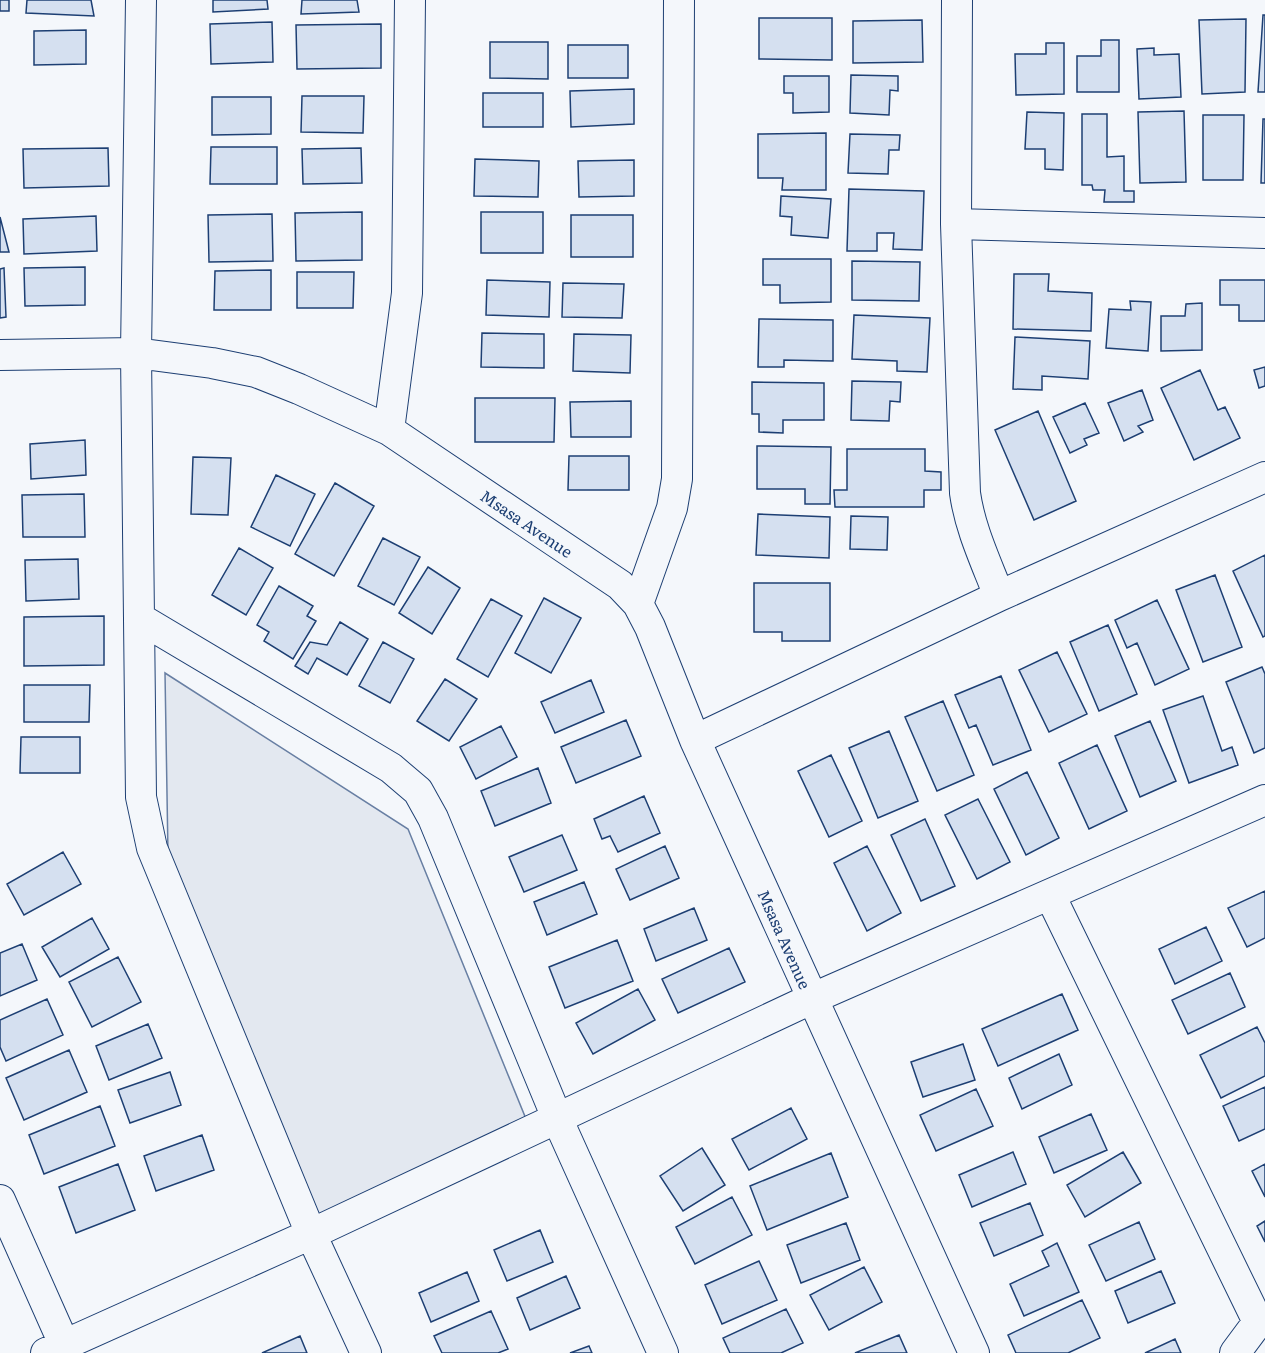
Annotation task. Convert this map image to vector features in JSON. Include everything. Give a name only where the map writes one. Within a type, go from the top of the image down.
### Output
[{"type":"street","points":[[141,0],[136,353],[141,797],[152,848],[311,1234],[366,1353]]},
{"type":"street","points":[[389,430],[407,293],[410,0]]},
{"type":"street","points":[[638,604],[672,508],[678,479],[679,0]]},
{"type":"street","points":[[957,0],[956,224],[965,493],[974,531],[999,596]]},
{"type":"street","points":[[956,224],[1265,233]]},
{"type":"street","name":"Msasa Avenue","points":[[0,355],[136,353],[212,363],[256,372],[389,430],[620,585],[638,604],[650,627],[695,740],[974,1353]]},
{"type":"street","points":[[695,740],[999,596],[1265,477]]},
{"type":"street","points":[[139,618],[391,768],[418,790],[433,818],[557,1118],[663,1353]]},
{"type":"street","points":[[0,1200],[59,1350],[811,999],[1265,800]]},
{"type":"street","points":[[1050,895],[1258,1322],[1235,1353]]},
{"type":"shaded area","points":[[165,673],[408,829],[526,1119],[315,1226],[168,854]]},
{"type":"building","points":[[0,0],[9,0],[9,11],[0,11]]},
{"type":"building","points":[[27,0],[91,0],[94,16],[26,13]]},
{"type":"building","points":[[213,0],[267,0],[268,9],[213,12]]},
{"type":"building","points":[[302,0],[357,0],[359,12],[301,14]]},
{"type":"building","points":[[1263,15],[1265,15],[1265,92],[1258,92]]},
{"type":"building","points":[[759,18],[832,18],[832,60],[759,59]]},
{"type":"building","points":[[1246,19],[1245,92],[1202,94],[1199,20]]},
{"type":"building","points":[[922,20],[923,62],[853,63],[853,21]]},
{"type":"building","points":[[272,22],[273,62],[211,64],[210,24]]},
{"type":"building","points":[[381,24],[381,68],[297,69],[296,25]]},
{"type":"building","points":[[86,30],[86,64],[34,65],[34,31]]},
{"type":"building","points":[[1101,40],[1119,40],[1119,92],[1077,92],[1077,56],[1101,56]]},
{"type":"building","points":[[490,42],[548,42],[548,79],[490,78]]},
{"type":"building","points":[[1046,43],[1064,43],[1064,94],[1016,95],[1015,54],[1046,54]]},
{"type":"building","points":[[568,45],[628,45],[628,78],[568,78]]},
{"type":"building","points":[[1154,48],[1154,55],[1179,54],[1181,97],[1139,99],[1137,49]]},
{"type":"building","points":[[851,75],[898,76],[898,91],[890,90],[889,115],[850,113]]},
{"type":"building","points":[[784,76],[829,76],[829,112],[793,113],[793,93],[784,93]]},
{"type":"building","points":[[634,89],[634,124],[571,127],[570,91]]},
{"type":"building","points":[[483,93],[543,93],[543,127],[483,127]]},
{"type":"building","points":[[302,96],[364,96],[363,133],[301,132]]},
{"type":"building","points":[[212,97],[271,97],[271,134],[212,135]]},
{"type":"building","points":[[1184,111],[1186,182],[1140,183],[1138,112]]},
{"type":"building","points":[[1027,112],[1064,113],[1063,170],[1045,169],[1045,149],[1025,149]]},
{"type":"building","points":[[1082,114],[1107,114],[1107,157],[1124,156],[1124,191],[1134,191],[1134,202],[1104,202],[1105,190],[1093,190],[1092,185],[1082,185]]},
{"type":"building","points":[[1203,115],[1244,115],[1243,180],[1203,180]]},
{"type":"building","points":[[1263,119],[1265,119],[1265,183],[1261,183]]},
{"type":"building","points":[[826,133],[826,190],[782,190],[783,178],[758,178],[758,134]]},
{"type":"building","points":[[850,134],[900,135],[899,150],[889,150],[888,174],[848,173]]},
{"type":"building","points":[[211,147],[277,147],[277,184],[210,184]]},
{"type":"building","points":[[108,148],[109,186],[24,188],[23,149]]},
{"type":"building","points":[[361,148],[362,183],[303,184],[302,149]]},
{"type":"building","points":[[475,159],[539,161],[538,197],[474,196]]},
{"type":"building","points":[[634,160],[634,196],[579,197],[578,161]]},
{"type":"building","points":[[849,189],[924,191],[922,250],[893,249],[894,233],[877,233],[877,251],[847,251]]},
{"type":"building","points":[[781,196],[831,199],[828,238],[791,235],[792,217],[780,216]]},
{"type":"building","points":[[362,212],[362,260],[296,261],[295,213]]},
{"type":"building","points":[[481,212],[543,212],[543,253],[481,253]]},
{"type":"building","points":[[272,214],[273,261],[209,262],[208,215]]},
{"type":"building","points":[[571,215],[633,215],[633,257],[571,257]]},
{"type":"building","points":[[96,216],[97,251],[24,254],[23,219]]},
{"type":"building","points":[[0,217],[9,252],[0,252]]},
{"type":"building","points":[[763,259],[831,259],[831,302],[780,303],[780,285],[763,285]]},
{"type":"building","points":[[852,261],[920,262],[919,301],[852,300]]},
{"type":"building","points":[[85,267],[85,305],[25,306],[24,268]]},
{"type":"building","points":[[4,268],[6,317],[0,318],[0,269]]},
{"type":"building","points":[[271,270],[271,310],[214,310],[215,271]]},
{"type":"building","points":[[297,272],[354,272],[353,308],[297,308]]},
{"type":"building","points":[[1014,274],[1049,274],[1048,291],[1092,293],[1091,331],[1013,329]]},
{"type":"building","points":[[487,280],[550,282],[549,317],[486,315]]},
{"type":"building","points":[[1220,280],[1265,280],[1265,321],[1239,321],[1239,305],[1220,305]]},
{"type":"building","points":[[563,283],[624,284],[622,318],[562,317]]},
{"type":"building","points":[[1130,301],[1151,302],[1148,351],[1106,348],[1109,309],[1131,310]]},
{"type":"building","points":[[1202,303],[1202,350],[1161,351],[1161,316],[1185,316],[1186,304]]},
{"type":"building","points":[[854,315],[930,318],[927,372],[897,371],[897,361],[852,359]]},
{"type":"building","points":[[759,319],[833,320],[833,361],[784,360],[784,367],[758,367]]},
{"type":"building","points":[[482,333],[544,334],[544,368],[481,367]]},
{"type":"building","points":[[574,334],[631,335],[630,373],[573,371]]},
{"type":"building","points":[[1015,337],[1090,341],[1088,379],[1042,376],[1042,390],[1013,389]]},
{"type":"building","points":[[1265,367],[1265,386],[1259,388],[1254,370]]},
{"type":"building","points":[[1200,370],[1218,410],[1225,407],[1240,438],[1194,460],[1161,388]]},
{"type":"building","points":[[852,381],[901,382],[900,402],[890,401],[889,421],[851,420]]},
{"type":"building","points":[[752,382],[824,383],[824,420],[783,420],[783,433],[759,432],[759,414],[752,414]]},
{"type":"building","points":[[1142,390],[1153,420],[1138,426],[1143,432],[1124,441],[1108,403]]},
{"type":"building","points":[[475,398],[555,398],[554,442],[475,442]]},
{"type":"building","points":[[631,401],[631,437],[571,437],[570,402]]},
{"type":"building","points":[[1085,403],[1099,433],[1084,439],[1087,445],[1070,453],[1053,417]]},
{"type":"building","points":[[1038,411],[1076,501],[1034,520],[995,430]]},
{"type":"building","points":[[85,440],[86,475],[31,479],[30,444]]},
{"type":"building","points":[[757,446],[831,447],[830,504],[805,504],[805,489],[757,489]]},
{"type":"building","points":[[847,449],[925,449],[925,471],[941,472],[941,490],[924,490],[924,507],[835,507],[834,490],[847,490]]},
{"type":"building","points":[[569,456],[629,456],[629,490],[568,490]]},
{"type":"building","points":[[193,457],[231,458],[228,515],[191,514]]},
{"type":"building","points":[[276,475],[315,494],[290,546],[251,527]]},
{"type":"building","points":[[335,483],[374,506],[334,576],[295,554]]},
{"type":"building","points":[[84,494],[85,537],[23,537],[22,495]]},
{"type":"building","points":[[758,514],[830,517],[829,558],[756,555]]},
{"type":"building","points":[[851,516],[888,517],[887,550],[850,549]]},
{"type":"building","points":[[383,538],[420,557],[394,605],[358,586]]},
{"type":"building","points":[[239,548],[273,568],[246,615],[212,595]]},
{"type":"building","points":[[1265,555],[1265,636],[1263,637],[1233,571]]},
{"type":"building","points":[[78,559],[79,599],[26,601],[25,560]]},
{"type":"building","points":[[428,567],[460,588],[432,634],[399,613]]},
{"type":"building","points":[[1215,575],[1242,647],[1203,662],[1176,590]]},
{"type":"building","points":[[754,583],[830,583],[830,641],[782,641],[782,632],[754,632]]},
{"type":"building","points":[[279,586],[313,606],[307,616],[316,621],[293,659],[264,641],[269,632],[257,625]]},
{"type":"building","points":[[544,598],[581,618],[551,673],[515,653]]},
{"type":"building","points":[[491,599],[522,616],[488,677],[457,659]]},
{"type":"building","points":[[1157,600],[1189,669],[1155,685],[1137,643],[1127,648],[1115,620]]},
{"type":"building","points":[[104,616],[104,665],[24,666],[24,617]]},
{"type":"building","points":[[340,622],[368,639],[347,675],[317,658],[308,674],[295,666],[310,642],[327,645]]},
{"type":"building","points":[[1108,625],[1137,694],[1099,711],[1070,642]]},
{"type":"building","points":[[383,642],[414,659],[390,703],[359,686]]},
{"type":"building","points":[[1057,652],[1087,714],[1049,732],[1019,670]]},
{"type":"building","points":[[1262,667],[1265,674],[1265,748],[1254,753],[1226,682]]},
{"type":"building","points":[[1001,676],[1031,750],[993,765],[976,725],[969,728],[955,695]]},
{"type":"building","points":[[445,679],[477,699],[449,741],[417,721]]},
{"type":"building","points":[[591,680],[604,712],[555,733],[541,702]]},
{"type":"building","points":[[24,685],[90,685],[89,722],[24,722]]},
{"type":"building","points":[[1203,696],[1222,751],[1232,747],[1238,765],[1189,783],[1163,710]]},
{"type":"building","points":[[943,701],[974,775],[937,791],[905,717]]},
{"type":"building","points":[[626,720],[641,756],[576,783],[561,747]]},
{"type":"building","points":[[1150,721],[1176,781],[1140,797],[1115,736]]},
{"type":"building","points":[[501,726],[517,757],[476,779],[460,747]]},
{"type":"building","points":[[889,731],[918,801],[878,818],[849,748]]},
{"type":"building","points":[[21,737],[80,737],[80,773],[20,773]]},
{"type":"building","points":[[1097,745],[1127,811],[1089,829],[1059,763]]},
{"type":"building","points":[[831,755],[862,821],[829,837],[798,771]]},
{"type":"building","points":[[538,768],[551,803],[495,826],[481,791]]},
{"type":"building","points":[[1027,772],[1059,838],[1026,855],[994,789]]},
{"type":"building","points":[[644,796],[660,833],[618,852],[610,836],[602,839],[594,819]]},
{"type":"building","points":[[978,799],[1010,862],[977,879],[945,815]]},
{"type":"building","points":[[925,819],[955,886],[921,901],[891,835]]},
{"type":"building","points":[[562,835],[577,870],[524,892],[509,857]]},
{"type":"building","points":[[665,846],[679,878],[630,900],[616,869]]},
{"type":"building","points":[[867,846],[901,913],[867,931],[834,863]]},
{"type":"building","points":[[63,852],[81,884],[24,915],[7,884]]},
{"type":"building","points":[[584,882],[597,914],[547,935],[534,902]]},
{"type":"building","points":[[1265,891],[1265,938],[1247,947],[1228,908]]},
{"type":"building","points":[[694,908],[707,940],[656,961],[644,929]]},
{"type":"building","points":[[92,918],[109,949],[60,977],[42,947]]},
{"type":"building","points":[[1206,927],[1222,961],[1175,984],[1159,949]]},
{"type":"building","points":[[617,940],[633,981],[565,1008],[549,967]]},
{"type":"building","points":[[22,944],[37,980],[0,996],[0,953]]},
{"type":"building","points":[[729,948],[745,982],[678,1013],[662,979]]},
{"type":"building","points":[[118,957],[141,1002],[92,1027],[69,982]]},
{"type":"building","points":[[1230,973],[1245,1007],[1188,1034],[1172,1000]]},
{"type":"building","points":[[638,989],[655,1020],[593,1054],[576,1023]]},
{"type":"building","points":[[1062,994],[1078,1030],[998,1066],[982,1029]]},
{"type":"building","points":[[47,999],[63,1035],[6,1061],[0,1047],[0,1020]]},
{"type":"building","points":[[148,1024],[162,1058],[109,1080],[96,1046]]},
{"type":"building","points":[[1257,1027],[1265,1043],[1265,1076],[1221,1098],[1200,1055]]},
{"type":"building","points":[[963,1044],[975,1080],[923,1097],[911,1062]]},
{"type":"building","points":[[69,1050],[87,1092],[24,1120],[6,1078]]},
{"type":"building","points":[[1059,1054],[1072,1085],[1022,1109],[1009,1078]]},
{"type":"building","points":[[170,1072],[181,1105],[130,1123],[118,1090]]},
{"type":"building","points":[[1265,1087],[1265,1129],[1239,1141],[1223,1106]]},
{"type":"building","points":[[976,1089],[993,1126],[936,1151],[920,1115]]},
{"type":"building","points":[[100,1106],[115,1146],[44,1174],[29,1135]]},
{"type":"building","points":[[791,1108],[807,1139],[749,1170],[732,1139]]},
{"type":"building","points":[[1091,1114],[1107,1150],[1054,1173],[1039,1137]]},
{"type":"building","points":[[202,1135],[214,1170],[156,1191],[144,1156]]},
{"type":"building","points":[[702,1148],[725,1185],[683,1211],[660,1176]]},
{"type":"building","points":[[1013,1152],[1026,1184],[972,1207],[959,1175]]},
{"type":"building","points":[[1123,1152],[1141,1183],[1085,1217],[1067,1185]]},
{"type":"building","points":[[831,1153],[848,1197],[767,1230],[750,1186]]},
{"type":"building","points":[[118,1164],[135,1210],[76,1233],[59,1187]]},
{"type":"building","points":[[1265,1164],[1265,1197],[1252,1171]]},
{"type":"building","points":[[732,1197],[752,1235],[695,1264],[676,1227]]},
{"type":"building","points":[[1030,1203],[1043,1235],[994,1256],[980,1223]]},
{"type":"building","points":[[1265,1221],[1265,1242],[1257,1226]]},
{"type":"building","points":[[1139,1222],[1155,1259],[1106,1281],[1089,1245]]},
{"type":"building","points":[[846,1223],[860,1260],[801,1283],[787,1245]]},
{"type":"building","points":[[540,1230],[553,1262],[507,1281],[494,1250]]},
{"type":"building","points":[[1057,1243],[1079,1292],[1024,1316],[1010,1284],[1049,1266],[1042,1251]]},
{"type":"building","points":[[759,1261],[777,1300],[722,1324],[705,1285]]},
{"type":"building","points":[[864,1267],[882,1302],[829,1330],[810,1295]]},
{"type":"building","points":[[1161,1271],[1175,1303],[1128,1323],[1115,1291]]},
{"type":"building","points":[[467,1272],[479,1301],[431,1322],[419,1293]]},
{"type":"building","points":[[566,1276],[580,1308],[530,1330],[517,1298]]},
{"type":"building","points":[[1082,1300],[1100,1338],[1068,1353],[1016,1353],[1008,1335]]},
{"type":"building","points":[[786,1309],[803,1343],[781,1353],[730,1353],[723,1338]]},
{"type":"building","points":[[491,1311],[508,1349],[498,1353],[442,1353],[434,1336]]},
{"type":"building","points":[[899,1335],[907,1353],[855,1353]]},
{"type":"building","points":[[300,1336],[307,1353],[262,1353]]},
{"type":"building","points":[[1175,1339],[1181,1353],[1145,1353]]},
{"type":"building","points":[[589,1346],[592,1353],[570,1353]]}]
